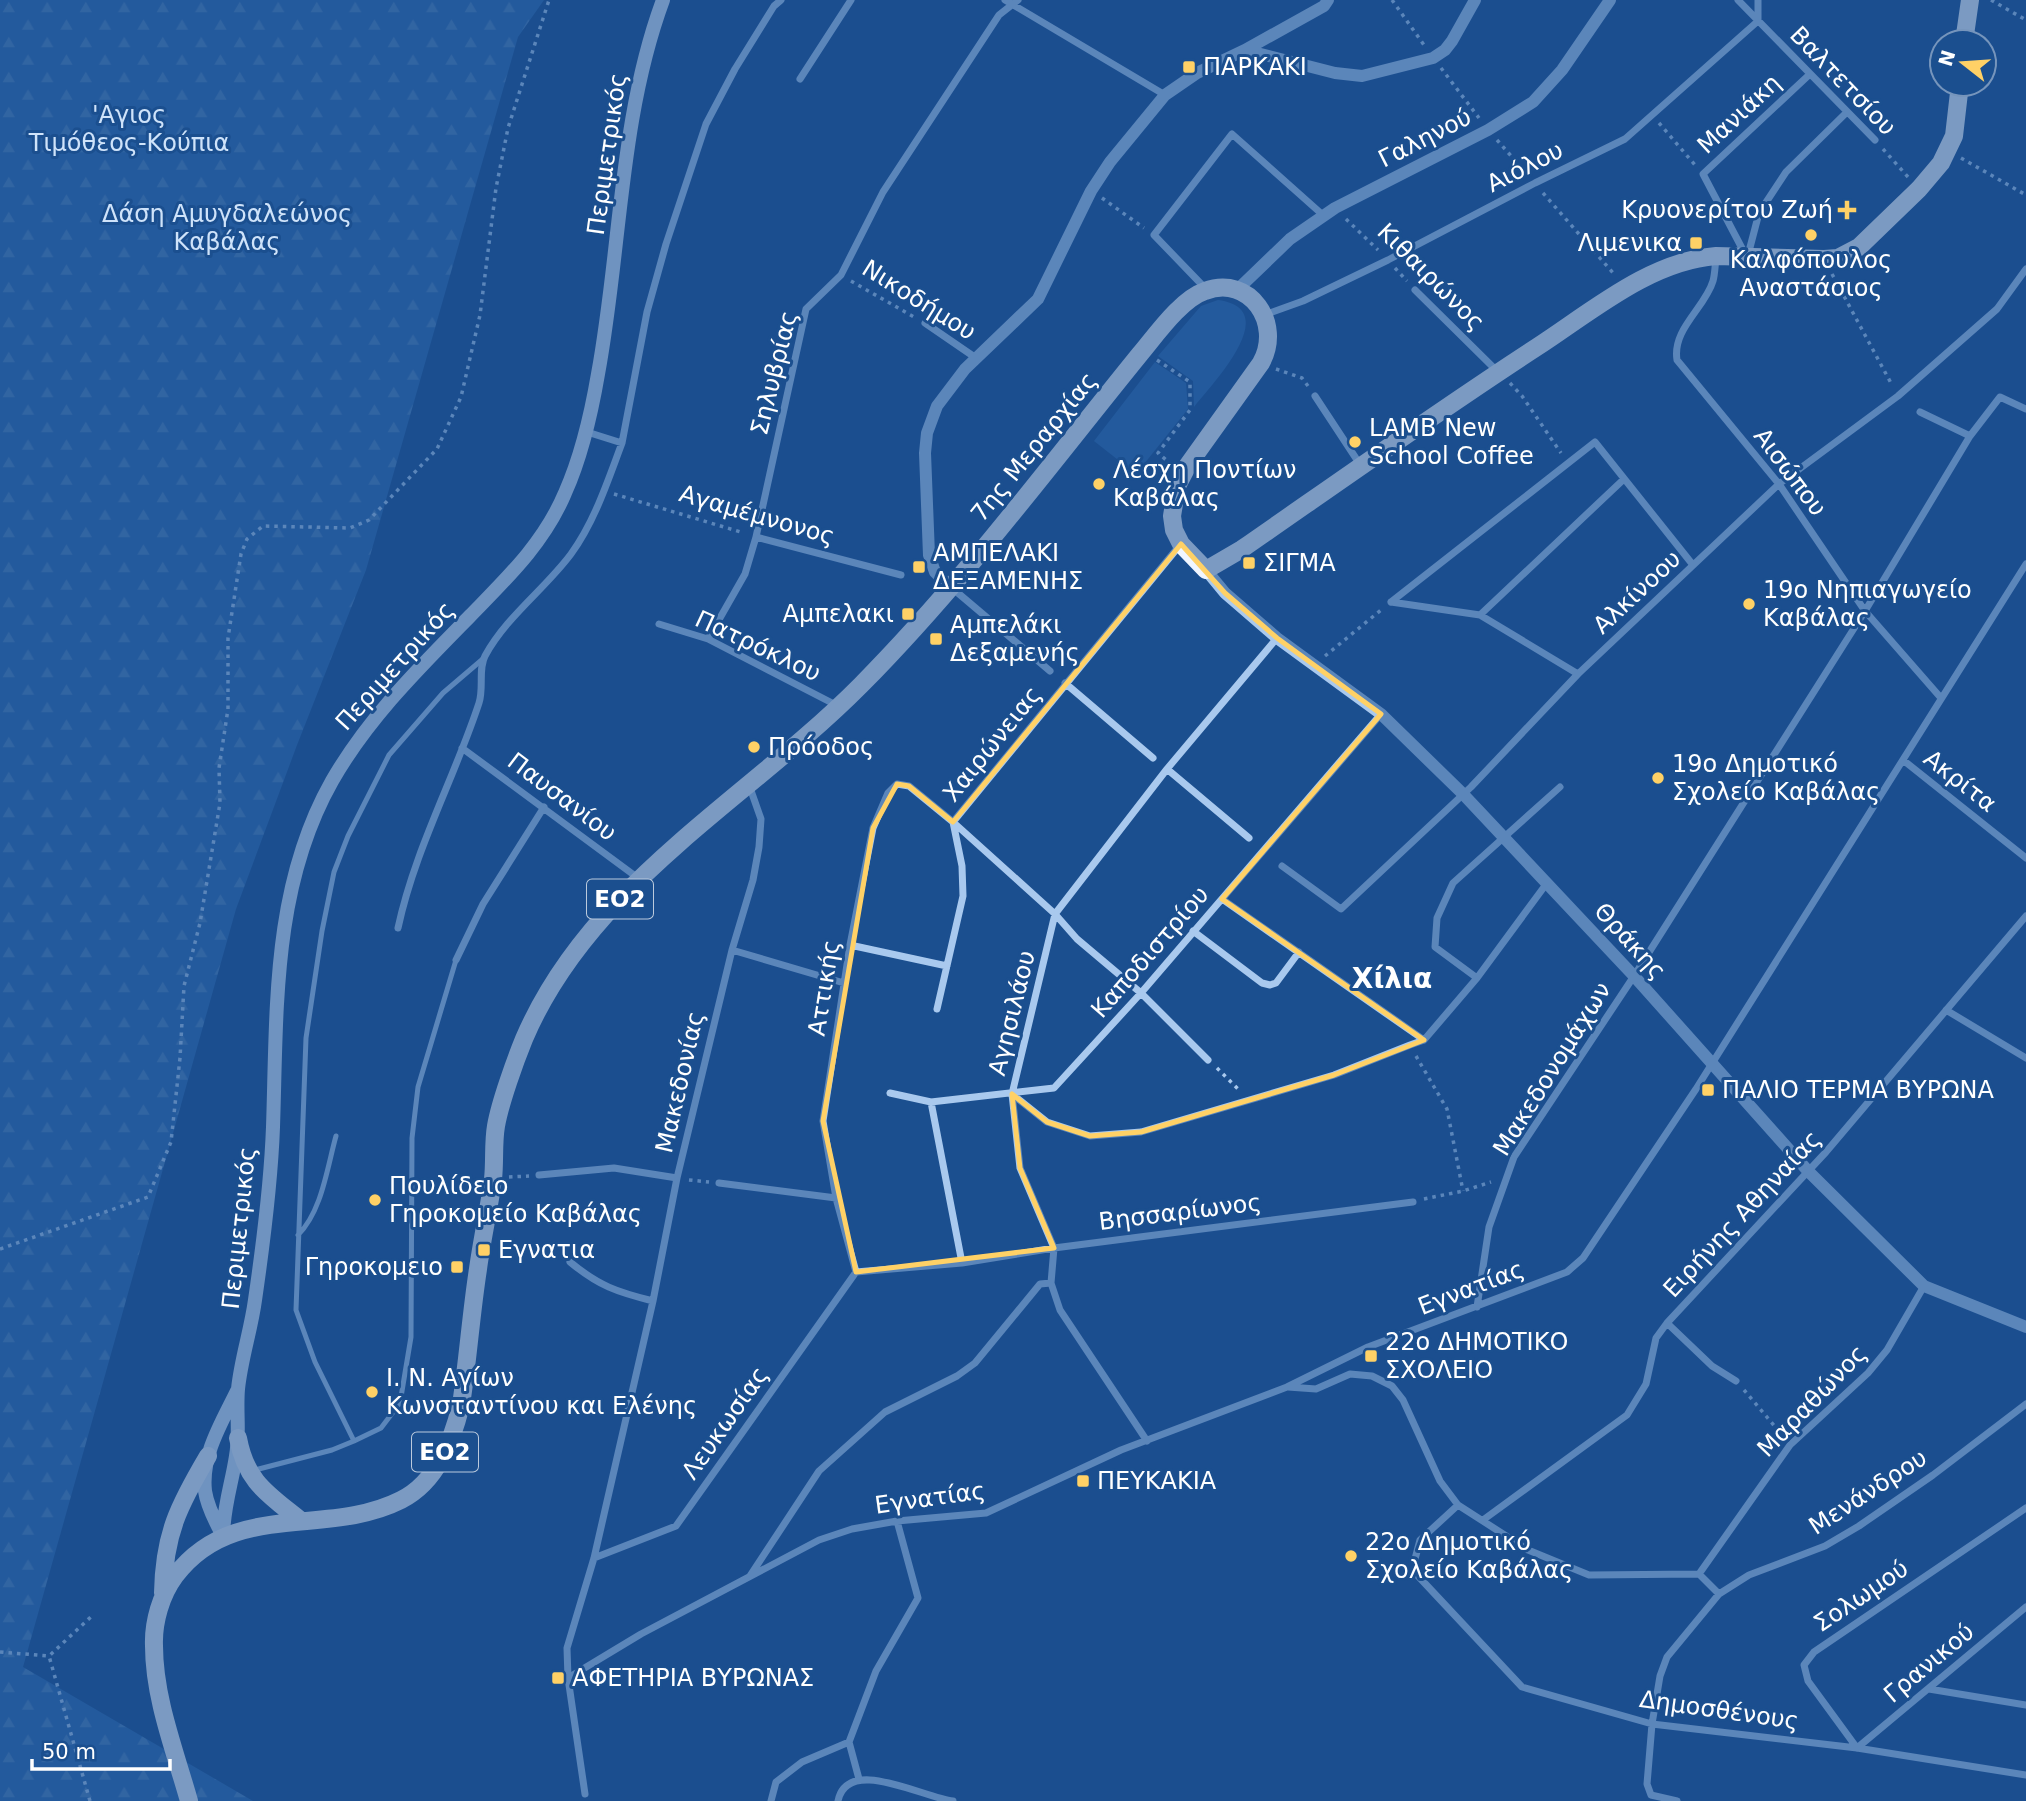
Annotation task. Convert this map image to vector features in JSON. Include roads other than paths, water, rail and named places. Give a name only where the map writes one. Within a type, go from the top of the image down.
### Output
[{"type":"main road","name":"Περιμετρικός","points":[[223,1537],[226,1498],[239,1438],[238,1390],[255,1303],[272,1133],[276,1001],[286,904],[296,865],[310,824],[356,742],[395,693],[522,563],[546,530],[566,493],[587,432],[608,320],[631,124],[648,41],[663,0]]},
{"type":"main road","points":[[1966,28],[1970,0]]},
{"type":"main road","points":[[1206,290],[1237,290],[1250,298],[1264,315],[1270,338],[1267,353],[1261,363],[1182,474],[1177,486],[1172,516],[1174,530],[1181,544],[1206,570],[1242,549],[1499,372],[1627,289],[1681,262],[1716,256],[1824,260],[1838,258],[1859,247],[1919,189],[1941,163],[1948,151],[1959,98]]},
{"type":"main road","name":"7ης Μεραρχίας","points":[[189,1801],[157,1678],[153,1646],[155,1623],[163,1598],[183,1566],[197,1552],[223,1537],[261,1526],[366,1512],[402,1500],[419,1488],[442,1458],[456,1426],[461,1405],[477,1270],[493,1178],[496,1126],[523,1042],[543,999],[566,963],[638,878],[840,706],[951,588],[1184,304],[1206,290]]},
{"type":"main road","name":"Περιμετρικός","points":[[223,1537],[209,1508],[205,1491],[208,1456],[215,1434],[238,1390]]},
{"type":"main road","points":[[239,1438],[248,1472],[271,1497],[300,1520]]},
{"type":"main road","points":[[163,1598],[166,1544],[173,1520],[208,1456]]},
{"type":"street","points":[[398,928],[407,890],[480,700],[484,658],[503,631],[571,553],[604,491],[621,443],[647,312],[666,244],[706,124],[735,69],[774,6],[781,0]]},
{"type":"street","points":[[800,79],[851,0]]},
{"type":"street","points":[[1050,671],[935,572],[929,555],[925,453],[928,433],[943,395],[976,358],[1038,299],[1091,191],[1110,162],[1165,95],[1197,73],[1324,6],[1328,0]]},
{"type":"street","points":[[1245,50],[1362,76],[1433,58],[1445,50],[1475,0]]},
{"type":"street","name":"Γαληνού","points":[[1237,290],[1290,239],[1335,208],[1488,130],[1533,102],[1562,70],[1610,0]]},
{"type":"street","name":"Βαλτετσίου","points":[[1738,0],[1875,141]]},
{"type":"street","points":[[1758,0],[1758,21]]},
{"type":"street","points":[[1012,1],[1165,95]]},
{"type":"street","name":"Σηλυβρίας","points":[[708,639],[745,574],[756,537],[806,309],[841,275],[883,192],[999,15],[1012,1]]},
{"type":"street","name":"Αιόλου","points":[[1264,315],[1303,301],[1388,260],[1625,139],[1758,21]]},
{"type":"street","name":"Μανιάκη","points":[[1747,258],[1703,174],[1810,74]]},
{"type":"street","points":[[1747,258],[1759,213],[1786,172],[1847,112]]},
{"type":"street","points":[[1206,290],[1154,235],[1232,134],[1324,216]]},
{"type":"street","name":"Αισώπου","points":[[1716,256],[1713,282],[1678,339],[1675,350],[1677,360],[1779,484],[1865,611],[1941,698]]},
{"type":"street","name":"Αλκίνοου","points":[[1282,866],[1341,909],[1463,794],[1578,674],[1779,484],[1898,396],[1997,309],[2026,269]]},
{"type":"street","name":"Κιθαιρώνος","points":[[1415,290],[1499,372]]},
{"type":"street","name":"Νικοδήμου","points":[[925,323],[976,358]]},
{"type":"street","points":[[1315,396],[1361,467]]},
{"type":"street","name":"Μακεδονομάχων","points":[[1477,1307],[1489,1227],[1514,1157],[1634,976],[1865,611],[1970,436],[2000,397],[2026,409]]},
{"type":"street","points":[[1920,412],[1970,436]]},
{"type":"street","points":[[587,432],[621,443]]},
{"type":"street","points":[[1578,674],[1480,615],[1391,602],[1595,442],[1693,565]]},
{"type":"street","points":[[1480,615],[1624,479]]},
{"type":"street","name":"Αγαμέμνονος","points":[[756,537],[901,575]]},
{"type":"street","name":"Χαιρώνειας","points":[[937,1009],[963,896],[962,866],[953,822],[1181,544]]},
{"type":"street","name":"Εγνατίας","points":[[568,1678],[641,1634],[819,1540],[852,1529],[897,1521],[986,1513],[1121,1450],[1287,1387],[1368,1348],[1567,1272],[1583,1258],[1711,1065],[2026,564]]},
{"type":"street","name":"Θράκης","points":[[1206,570],[1225,593],[1277,638],[1381,714],[1463,794],[1548,882],[1808,1171],[1924,1286],[2026,1327]]},
{"type":"street","name":"Πατρόκλου","points":[[659,624],[708,639],[840,706]]},
{"type":"street","name":"Αγησιλάου","points":[[1147,1441],[1060,1310],[1051,1283],[1054,1248],[1020,1168],[1012,1094],[1055,914],[1167,769],[1277,638]]},
{"type":"street","points":[[1065,683],[1153,758]]},
{"type":"street","name":"Καποδιστρίου","points":[[890,1093],[931,1102],[1054,1088],[1141,993],[1381,714]]},
{"type":"street","name":"Παυσανίου","points":[[462,748],[638,878]]},
{"type":"street","name":"Ακρίτα","points":[[1903,760],[2026,858]]},
{"type":"street","points":[[1167,769],[1249,838]]},
{"type":"street","name":"Μακεδονίας","points":[[568,1678],[567,1648],[594,1558],[653,1301],[677,1178],[732,950],[760,847],[761,819],[749,784]]},
{"type":"street","name":"Αττικής","points":[[856,1272],[836,1198],[823,1121],[850,945],[873,828],[892,788],[897,785],[909,786],[953,822]]},
{"type":"street","points":[[1477,978],[1435,947],[1437,918],[1453,883],[1560,787]]},
{"type":"street","points":[[456,960],[483,904],[544,807]]},
{"type":"street","points":[[953,822],[1055,914],[1077,939],[1141,993],[1208,1060]]},
{"type":"street","points":[[1012,1094],[1047,1122],[1090,1136],[1141,1132],[1334,1075],[1424,1040],[1477,978],[1548,882]]},
{"type":"street","points":[[1222,899],[1424,1040]]},
{"type":"street","name":"Ειρήνης Αθηναίας","points":[[1483,1520],[1627,1415],[1646,1384],[1656,1338],[1667,1323],[1808,1171],[2026,916]]},
{"type":"street","points":[[1193,931],[1262,983],[1270,985],[1276,983],[1299,952]]},
{"type":"street","points":[[850,945],[947,966]]},
{"type":"street","points":[[732,950],[844,983]]},
{"type":"street","points":[[1946,1010],[2026,1058]]},
{"type":"street","points":[[931,1102],[962,1263]]},
{"type":"street","points":[[538,1175],[614,1168],[677,1178]]},
{"type":"street","points":[[719,1183],[836,1198]]},
{"type":"street","name":"Βησσαρίωνος","points":[[856,1272],[962,1263],[1054,1248],[1413,1202]]},
{"type":"street","points":[[570,1262],[614,1291],[653,1301]]},
{"type":"street","name":"Λευκωσίας","points":[[594,1558],[676,1526],[856,1272]]},
{"type":"street","points":[[747,1579],[828,1463],[885,1412],[957,1376],[975,1363],[1040,1284],[1051,1283]]},
{"type":"street","name":"Μαραθώνος","points":[[1699,1574],[1790,1445],[1874,1365],[1904,1322],[1924,1286]]},
{"type":"street","points":[[1667,1323],[1712,1366],[1736,1381]]},
{"type":"street","points":[[1287,1387],[1316,1389],[1350,1374],[1372,1376],[1392,1386],[1403,1400],[1440,1481],[1458,1505],[1528,1550],[1589,1575],[1699,1574],[1719,1594]]},
{"type":"street","name":"Μενάνδρου","points":[[1677,1801],[1651,1795],[1647,1784],[1652,1724],[1660,1676],[1667,1657],[1719,1594],[1749,1575],[1825,1546],[1859,1526],[1933,1475],[2026,1404]]},
{"type":"street","name":"Δημοσθένους","points":[[1458,1505],[1420,1540],[1415,1559],[1418,1576],[1522,1687],[1652,1724],[1857,1748],[2026,1775]]},
{"type":"street","name":"Σολωμού","points":[[1857,1748],[1808,1682],[1804,1665],[1814,1652],[2026,1508]]},
{"type":"street","points":[[859,1779],[849,1742],[876,1671],[918,1598],[897,1521]]},
{"type":"street","name":"Γρανικού","points":[[1857,1748],[2026,1607]]},
{"type":"street","points":[[568,1678],[585,1794]]},
{"type":"street","points":[[1929,1689],[2026,1705]]},
{"type":"street","points":[[771,1801],[776,1782],[802,1762],[849,1742]]},
{"type":"street","points":[[838,1801],[840,1791],[859,1779],[888,1782],[953,1801]]},
{"type":"lane","points":[[354,1441],[315,1362],[296,1310],[306,1038],[334,872],[348,836],[389,755],[443,693],[484,658]]},
{"type":"lane","points":[[248,1472],[332,1450],[354,1441],[381,1428],[400,1403],[411,1337],[412,1138],[418,1087],[456,960]]},
{"type":"lane","points":[[298,1235],[309,1225],[336,1136]]},
{"type":"place","name":"ΠΑΡΚΑΚΙ","points":[[1189,67]]},
{"type":"place","name":"Κρυονερίτου Ζωή","points":[[1847,210]]},
{"type":"place","name":"Καλφόπουλος Αναστάσιος","points":[[1811,235]]},
{"type":"place","name":"Λιμενικα","points":[[1696,243]]},
{"type":"place","name":"LAMB New School Coffee","points":[[1355,442]]},
{"type":"place","name":"Λέσχη Ποντίων Καβάλας","points":[[1099,484]]},
{"type":"place","name":"ΣΙΓΜΑ","points":[[1249,563]]},
{"type":"place","name":"ΑΜΠΕΛΑΚΙ ΔΕΞΑΜΕΝΗΣ","points":[[919,567]]},
{"type":"place","name":"19ο Νηπιαγωγείο Καβάλας","points":[[1749,604]]},
{"type":"place","name":"Αμπελακι","points":[[908,614]]},
{"type":"place","name":"Αμπελάκι Δεξαμενής","points":[[936,639]]},
{"type":"place","name":"Πρόοδος","points":[[754,747]]},
{"type":"place","name":"19ο Δημοτικό Σχολείο Καβάλας","points":[[1658,778]]},
{"type":"place","name":"ΠΑΛΙΟ ΤΕΡΜΑ ΒΥΡΩΝΑ","points":[[1708,1090]]},
{"type":"place","name":"Πουλίδειο Γηροκομείο Καβάλας","points":[[375,1200]]},
{"type":"place","name":"Εγνατια","points":[[484,1250]]},
{"type":"place","name":"Γηροκομειο","points":[[457,1267]]},
{"type":"place","name":"22ο ΔΗΜΟΤΙΚΟ ΣΧΟΛΕΙΟ","points":[[1371,1356]]},
{"type":"place","name":"Ι. Ν. Αγίων Κωνσταντίνου και Ελένης","points":[[372,1392]]},
{"type":"place","name":"ΠΕΥΚΑΚΙΑ","points":[[1083,1481]]},
{"type":"place","name":"22ο Δημοτικό Σχολείο Καβάλας","points":[[1351,1556]]},
{"type":"place","name":"ΑΦΕΤΗΡΙΑ ΒΥΡΩΝΑΣ","points":[[558,1678]]},
{"type":"district","name":"Χίλια","points":[[1392,978]]},
{"type":"park label","name":"'Αγιος Τιμόθεος-Κούπια","points":[[129,129]]},
{"type":"park label","name":"Δάση Αμυγδαλεώνος Καβάλας","points":[[227,228]]}]
